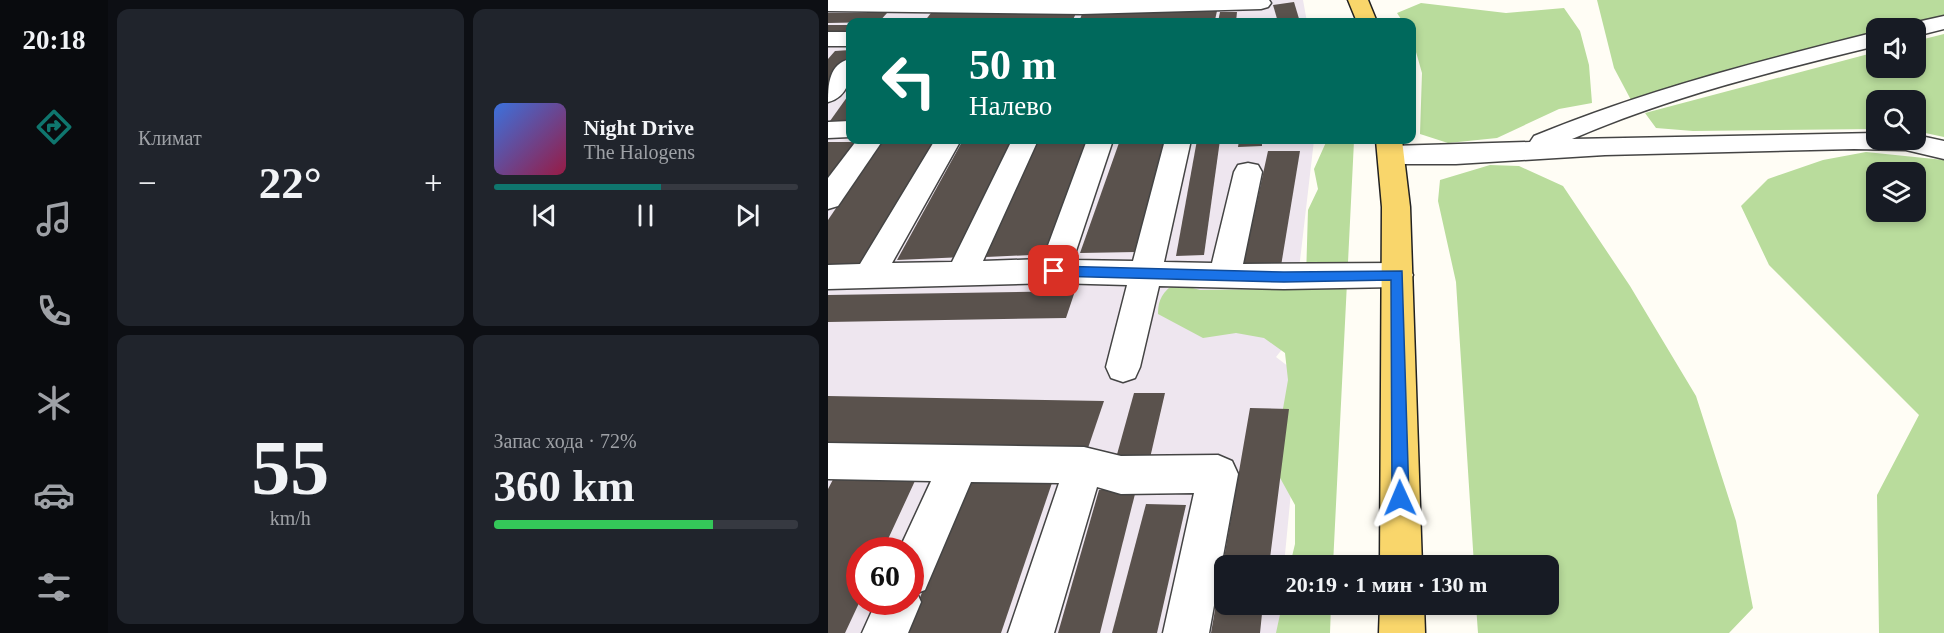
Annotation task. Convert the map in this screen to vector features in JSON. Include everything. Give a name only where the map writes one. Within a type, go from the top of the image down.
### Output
[{"type":"main road","points":[[1358,0],[1365,18]]},
{"type":"main road","points":[[1390,147],[1396,207],[1401,555]]},
{"type":"main road","points":[[1402,615],[1402,633]]},
{"type":"lane","points":[[828,5],[880,2],[1083,4],[1211,2],[1262,9]]},
{"type":"lane","points":[[1926,26],[1944,22]]},
{"type":"lane","points":[[828,39],[846,39]]},
{"type":"lane","points":[[1522,151],[1597,118],[1740,73],[1866,42]]},
{"type":"lane","points":[[828,95],[846,71]]},
{"type":"lane","points":[[828,130],[846,129]]},
{"type":"lane","points":[[1390,147],[1456,155],[1605,146],[1854,141],[1906,142],[1944,150]]},
{"type":"lane","points":[[828,199],[867,144]]},
{"type":"lane","points":[[869,276],[946,144]]},
{"type":"lane","points":[[962,273],[1023,144]]},
{"type":"lane","points":[[1054,271],[1099,144]]},
{"type":"lane","points":[[1123,367],[1177,144]]},
{"type":"lane","points":[[1225,274],[1248,172]]},
{"type":"lane","points":[[828,277],[1054,271],[1284,277],[1397,274]]},
{"type":"lane","points":[[828,461],[1083,465],[1121,475],[1218,474],[1186,633]]},
{"type":"lane","points":[[924,542],[959,463]]},
{"type":"lane","points":[[1030,633],[1083,465]]},
{"type":"lane","points":[[885,633],[893,615]]},
{"type":"shaded area","points":[[828,0],[1303,0],[1306,18],[846,18],[846,144],[1314,144],[1291,338],[1276,357],[1302,377],[1285,555],[1214,555],[1214,615],[1280,615],[1278,633],[828,633]]},
{"type":"green space","points":[[1597,0],[1944,0],[1944,16],[1926,20],[1926,18],[1866,18],[1866,35],[1733,68],[1631,100],[1614,68]]},
{"type":"green space","points":[[1421,3],[1506,13],[1564,8],[1580,31],[1589,65],[1592,103],[1559,109],[1497,138],[1448,143],[1420,134],[1422,73],[1416,52],[1416,18],[1400,18],[1397,13]]},
{"type":"green space","points":[[1944,34],[1944,137],[1926,133],[1926,90],[1866,90],[1866,129],[1693,131],[1656,128],[1645,113],[1866,55],[1866,78],[1926,78],[1926,38]]},
{"type":"green space","points":[[1325,144],[1354,144],[1333,555],[1292,555],[1295,544],[1295,505],[1279,476],[1277,443],[1288,380],[1285,353],[1264,338],[1236,333],[1203,338],[1158,314],[1158,309],[1162,296],[1175,283],[1200,290],[1276,289],[1288,282],[1306,278],[1308,210],[1318,189],[1314,169]]},
{"type":"green space","points":[[1866,152],[1944,160],[1944,633],[1879,633],[1877,495],[1919,415],[1769,265],[1741,206],[1768,179],[1823,160]]},
{"type":"green space","points":[[1490,165],[1519,166],[1563,186],[1630,286],[1696,396],[1736,521],[1753,608],[1729,633],[1478,633],[1477,615],[1559,615],[1559,555],[1473,555],[1456,282],[1438,201],[1440,180]]},
{"type":"green space","points":[[1280,615],[1331,615],[1330,633],[1276,633]]},
{"type":"building","points":[[1294,2],[1299,18],[1277,18],[1273,5]]},
{"type":"building","points":[[1077,11],[1074,18],[927,18],[931,13]]},
{"type":"building","points":[[1217,11],[1215,18],[1080,18],[1082,14]]},
{"type":"building","points":[[1220,12],[1237,12],[1236,18],[1219,18]]},
{"type":"building","points":[[828,13],[887,13],[883,18],[846,18],[846,23],[828,23]]},
{"type":"building","points":[[828,25],[846,25],[846,33],[828,34]]},
{"type":"building","points":[[846,50],[846,59],[828,83],[828,59],[835,51]]},
{"type":"building","points":[[846,99],[846,120],[830,121]]},
{"type":"building","points":[[828,142],[864,144],[828,193]]},
{"type":"building","points":[[879,144],[936,144],[866,263],[828,265],[828,220]]},
{"type":"building","points":[[961,144],[1017,144],[964,257],[897,260]]},
{"type":"building","points":[[1034,144],[1091,144],[1053,254],[986,257]]},
{"type":"building","points":[[1119,144],[1166,144],[1136,252],[1080,253]]},
{"type":"building","points":[[1196,144],[1219,144],[1204,255],[1176,256]]},
{"type":"building","points":[[1238,144],[1262,144],[1262,146],[1238,147]]},
{"type":"building","points":[[1268,151],[1300,151],[1281,266],[1243,265]]},
{"type":"building","points":[[1075,291],[1066,318],[828,322],[828,295]]},
{"type":"building","points":[[1134,393],[1165,393],[1150,458],[1116,458]]},
{"type":"building","points":[[828,396],[1104,401],[1087,451],[828,446]]},
{"type":"building","points":[[1250,408],[1289,409],[1270,555],[1225,555]]},
{"type":"building","points":[[838,470],[920,470],[889,537],[846,537],[846,615],[853,615],[845,633],[828,633],[828,489]]},
{"type":"building","points":[[971,476],[1054,477],[1001,633],[905,633],[913,615],[924,615],[924,588]]},
{"type":"building","points":[[1099,490],[1136,490],[1100,633],[1058,633]]},
{"type":"building","points":[[1146,504],[1186,505],[1157,633],[1112,633]]},
{"type":"building","points":[[1214,615],[1262,615],[1260,633],[1211,633]]},
{"type":"route","points":[[1054,271],[1284,277],[1397,274],[1400,498]]}]
